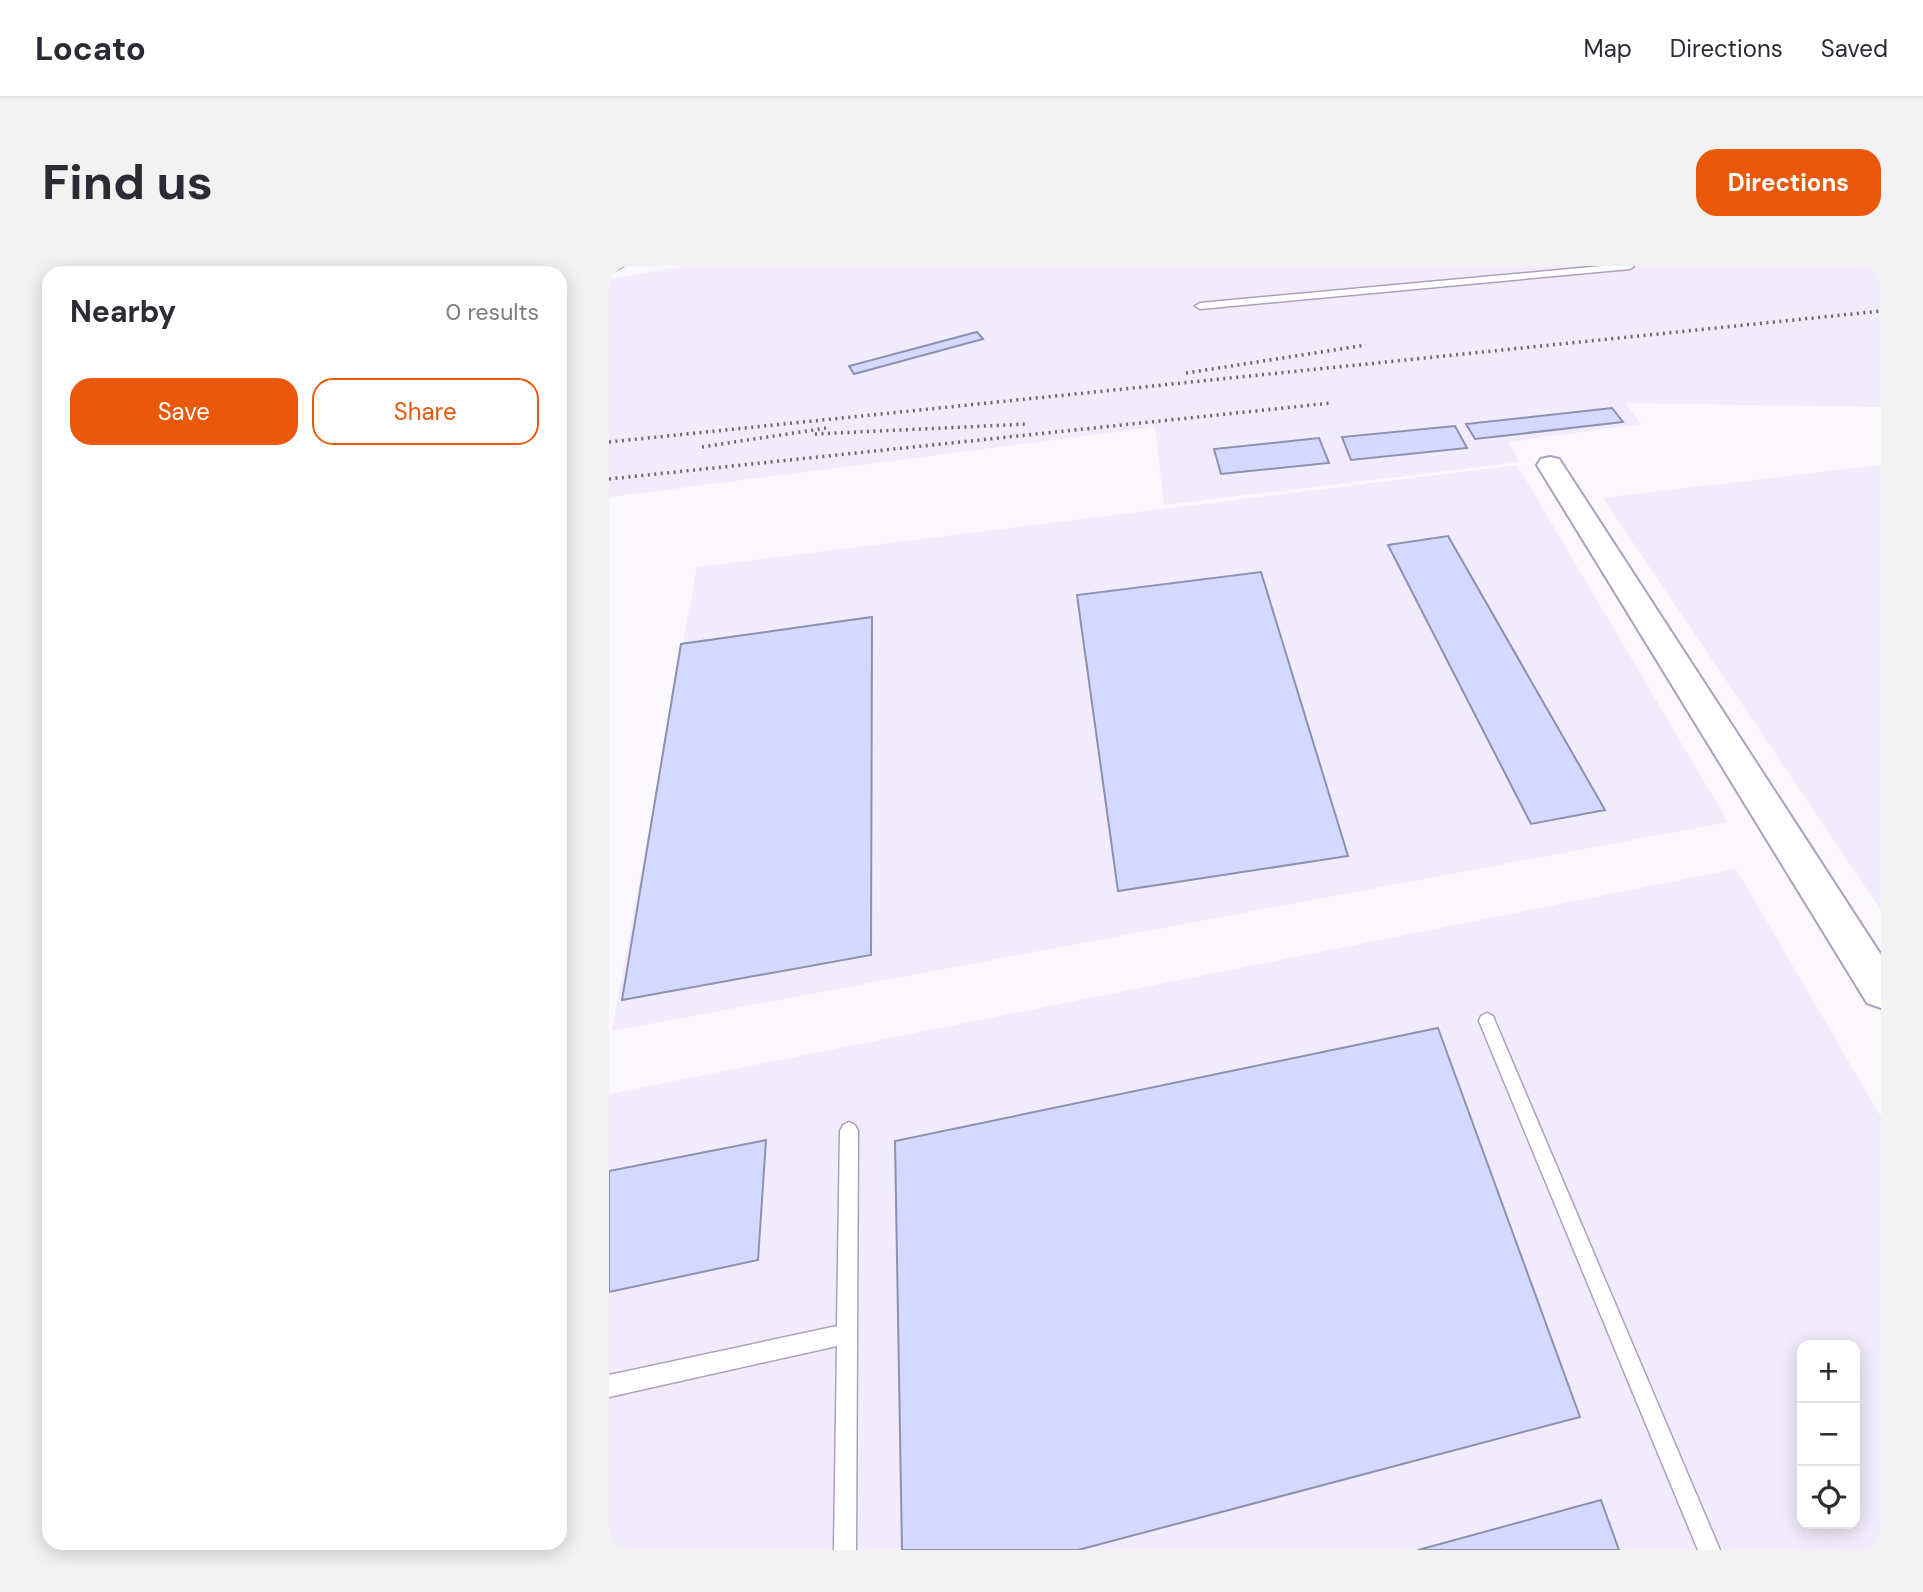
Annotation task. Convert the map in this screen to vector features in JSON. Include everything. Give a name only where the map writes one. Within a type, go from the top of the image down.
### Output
[{"type":"street","points":[[1550,465],[1881,990]]},
{"type":"lane","points":[[1200,306],[1630,266]]},
{"type":"lane","points":[[1487,1021],[1709,1550]]},
{"type":"lane","points":[[845,1550],[849,1131]]},
{"type":"lane","points":[[609,1386],[847,1334]]},
{"type":"shaded area","points":[[687,266],[1881,266],[1881,407],[1625,403],[1641,424],[1508,442],[1520,462],[1164,505],[1155,427],[609,497],[609,279]]},
{"type":"shaded area","points":[[1517,465],[1728,822],[612,1031],[697,567]]},
{"type":"shaded area","points":[[1881,465],[1881,910],[1603,498]]},
{"type":"shaded area","points":[[1736,869],[1881,1117],[1881,1550],[609,1550],[609,1094]]},
{"type":"building","points":[[977,332],[983,339],[854,374],[849,366]]},
{"type":"building","points":[[1612,408],[1623,422],[1475,439],[1466,424]]},
{"type":"building","points":[[1455,426],[1467,448],[1351,460],[1342,437]]},
{"type":"building","points":[[1319,438],[1329,463],[1221,474],[1214,449]]},
{"type":"building","points":[[1448,536],[1605,810],[1531,824],[1388,545]]},
{"type":"building","points":[[1261,572],[1348,856],[1118,891],[1077,595]]},
{"type":"building","points":[[872,617],[871,955],[622,1000],[681,644]]},
{"type":"building","points":[[1438,1028],[1580,1417],[1078,1550],[902,1550],[895,1141]]},
{"type":"building","points":[[766,1140],[758,1260],[609,1292],[609,1171]]},
{"type":"building","points":[[1601,1500],[1619,1550],[1418,1550]]},
{"type":"railway","points":[[609,442],[1881,311]]},
{"type":"railway","points":[[1186,373],[1366,345]]},
{"type":"railway","points":[[609,479],[1331,403]]},
{"type":"railway","points":[[815,434],[1029,424]]},
{"type":"railway","points":[[702,447],[826,428]]}]
